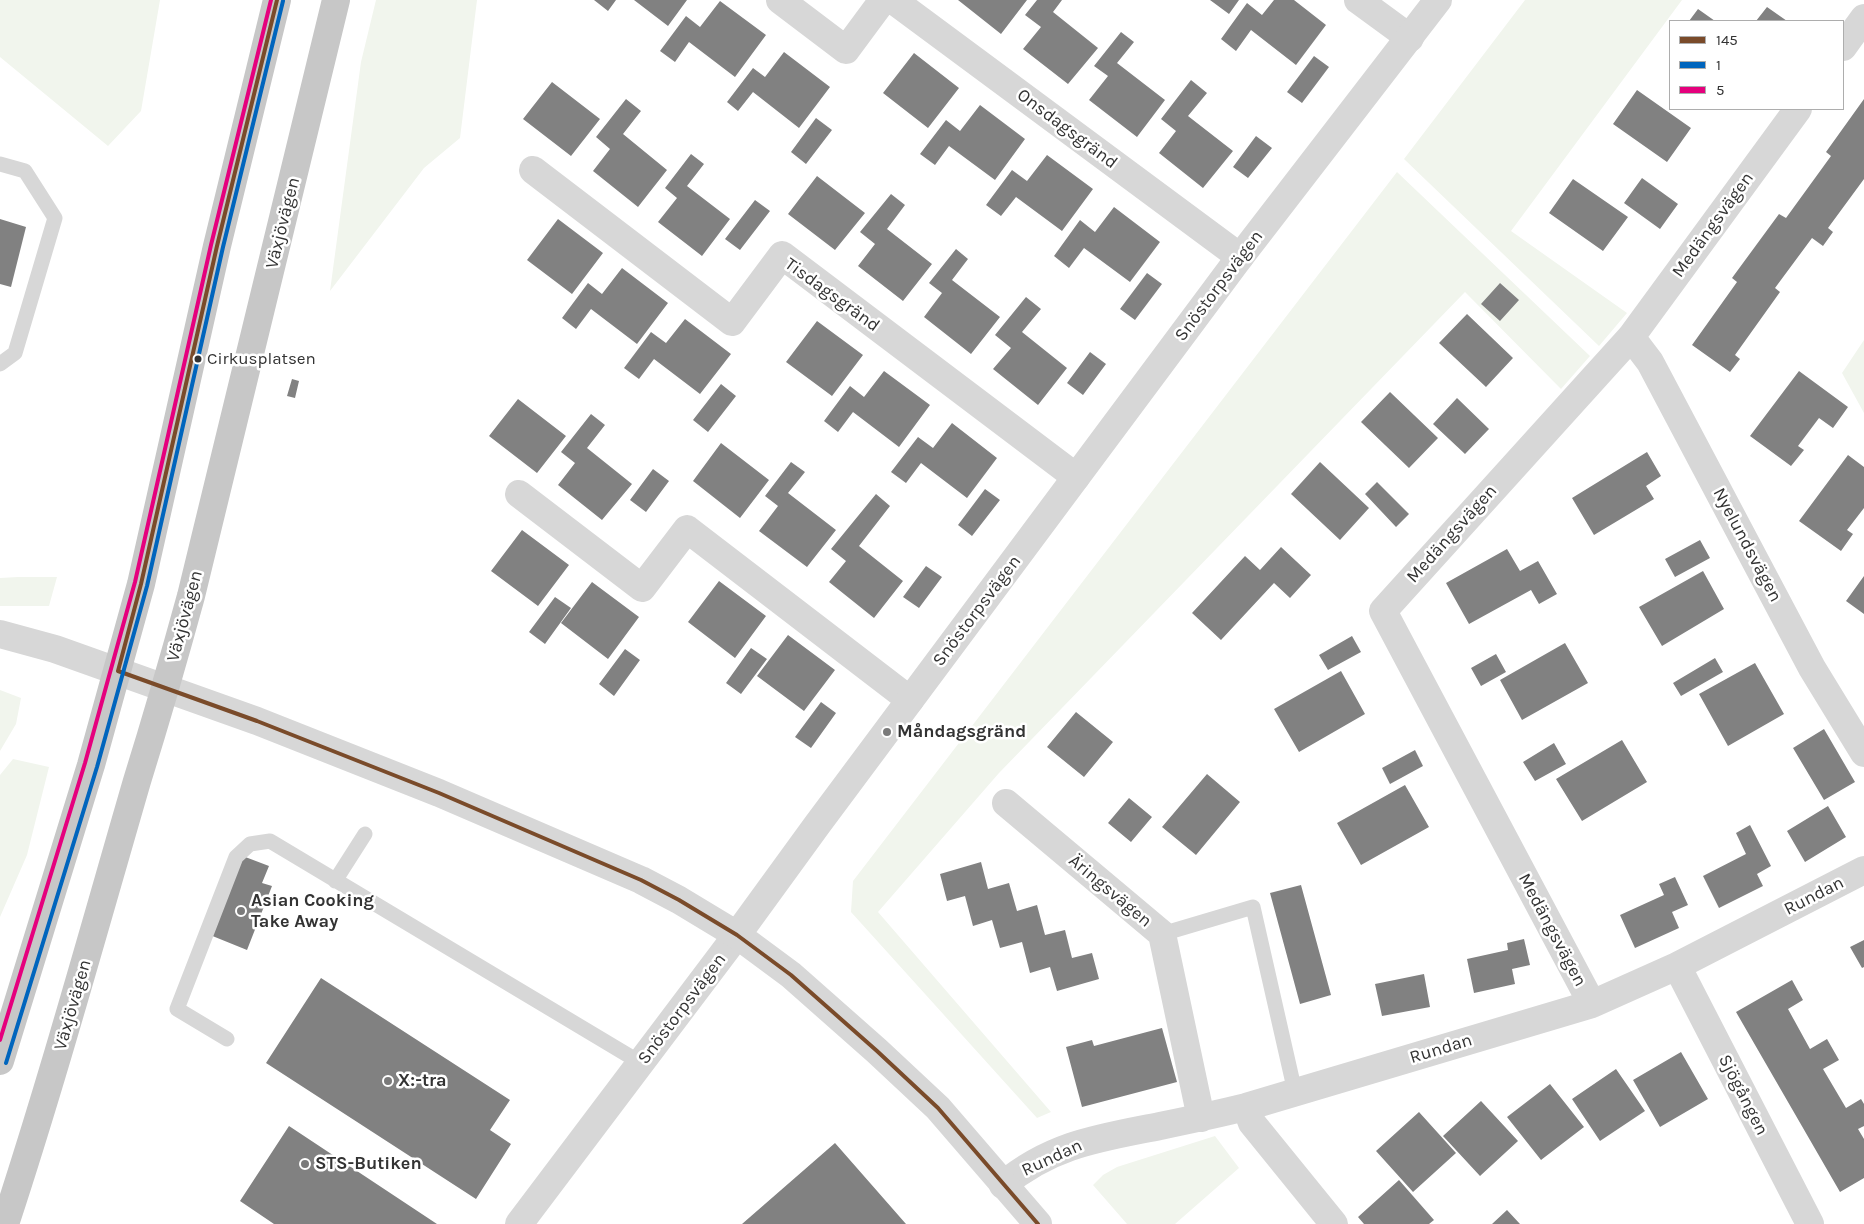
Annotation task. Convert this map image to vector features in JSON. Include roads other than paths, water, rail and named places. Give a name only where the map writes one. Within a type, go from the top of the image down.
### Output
[{"type":"highway","points":[[0,1061],[88,775],[141,584],[217,246],[277,0]]},
{"type":"highway","name":"Växjövägen","points":[[5,1224],[37,1126],[166,689],[193,586],[336,0]]},
{"type":"street","points":[[780,0],[846,50],[883,0]]},
{"type":"street","name":"Onsdagsgränd","points":[[893,0],[1240,257]]},
{"type":"street","points":[[1358,0],[1410,38]]},
{"type":"street","name":"Snöstorpsvägen","points":[[518,1224],[737,935],[1240,257],[1438,0]]},
{"type":"street","points":[[1844,46],[1864,18]]},
{"type":"street","name":"Medängsvägen","points":[[1592,1004],[1383,611],[1631,337],[1797,110]]},
{"type":"street","name":"Tisdagsgränd","points":[[533,170],[732,322],[782,255],[1076,477]]},
{"type":"street","name":"Nyelundsvägen","points":[[1631,337],[1650,362],[1812,668],[1864,753]]},
{"type":"street","points":[[519,494],[642,588],[687,529],[910,700]]},
{"type":"street","points":[[0,634],[55,649],[256,721],[439,794],[624,872],[679,900],[737,935],[814,994],[938,1108],[1038,1224]]},
{"type":"street","name":"Äringsvägen","points":[[1006,803],[1162,934],[1201,1118]]},
{"type":"street","name":"Rundan","points":[[1003,1185],[1022,1169],[1054,1153],[1086,1141],[1246,1107],[1592,1004],[1677,966],[1864,870]]},
{"type":"street","name":"Sjögången","points":[[1677,966],[1810,1224]]},
{"type":"street","points":[[1246,1107],[1252,1123],[1334,1224]]},
{"type":"lane","points":[[0,164],[24,171],[56,218],[15,353],[0,364]]},
{"type":"lane","points":[[335,881],[365,834]]},
{"type":"lane","points":[[227,1039],[176,1009],[236,857],[250,844],[270,840],[335,881],[641,1063]]},
{"type":"lane","points":[[1162,934],[1253,907],[1295,1092]]},
{"type":"place","name":"Cirkusplatsen","points":[[198,359]]},
{"type":"place","name":"Måndagsgränd","points":[[887,732]]},
{"type":"place","name":"Asian Cooking Take Away","points":[[241,911]]},
{"type":"place","name":"X:-tra","points":[[388,1081]]},
{"type":"place","name":"STS-Butiken","points":[[305,1164]]}]
